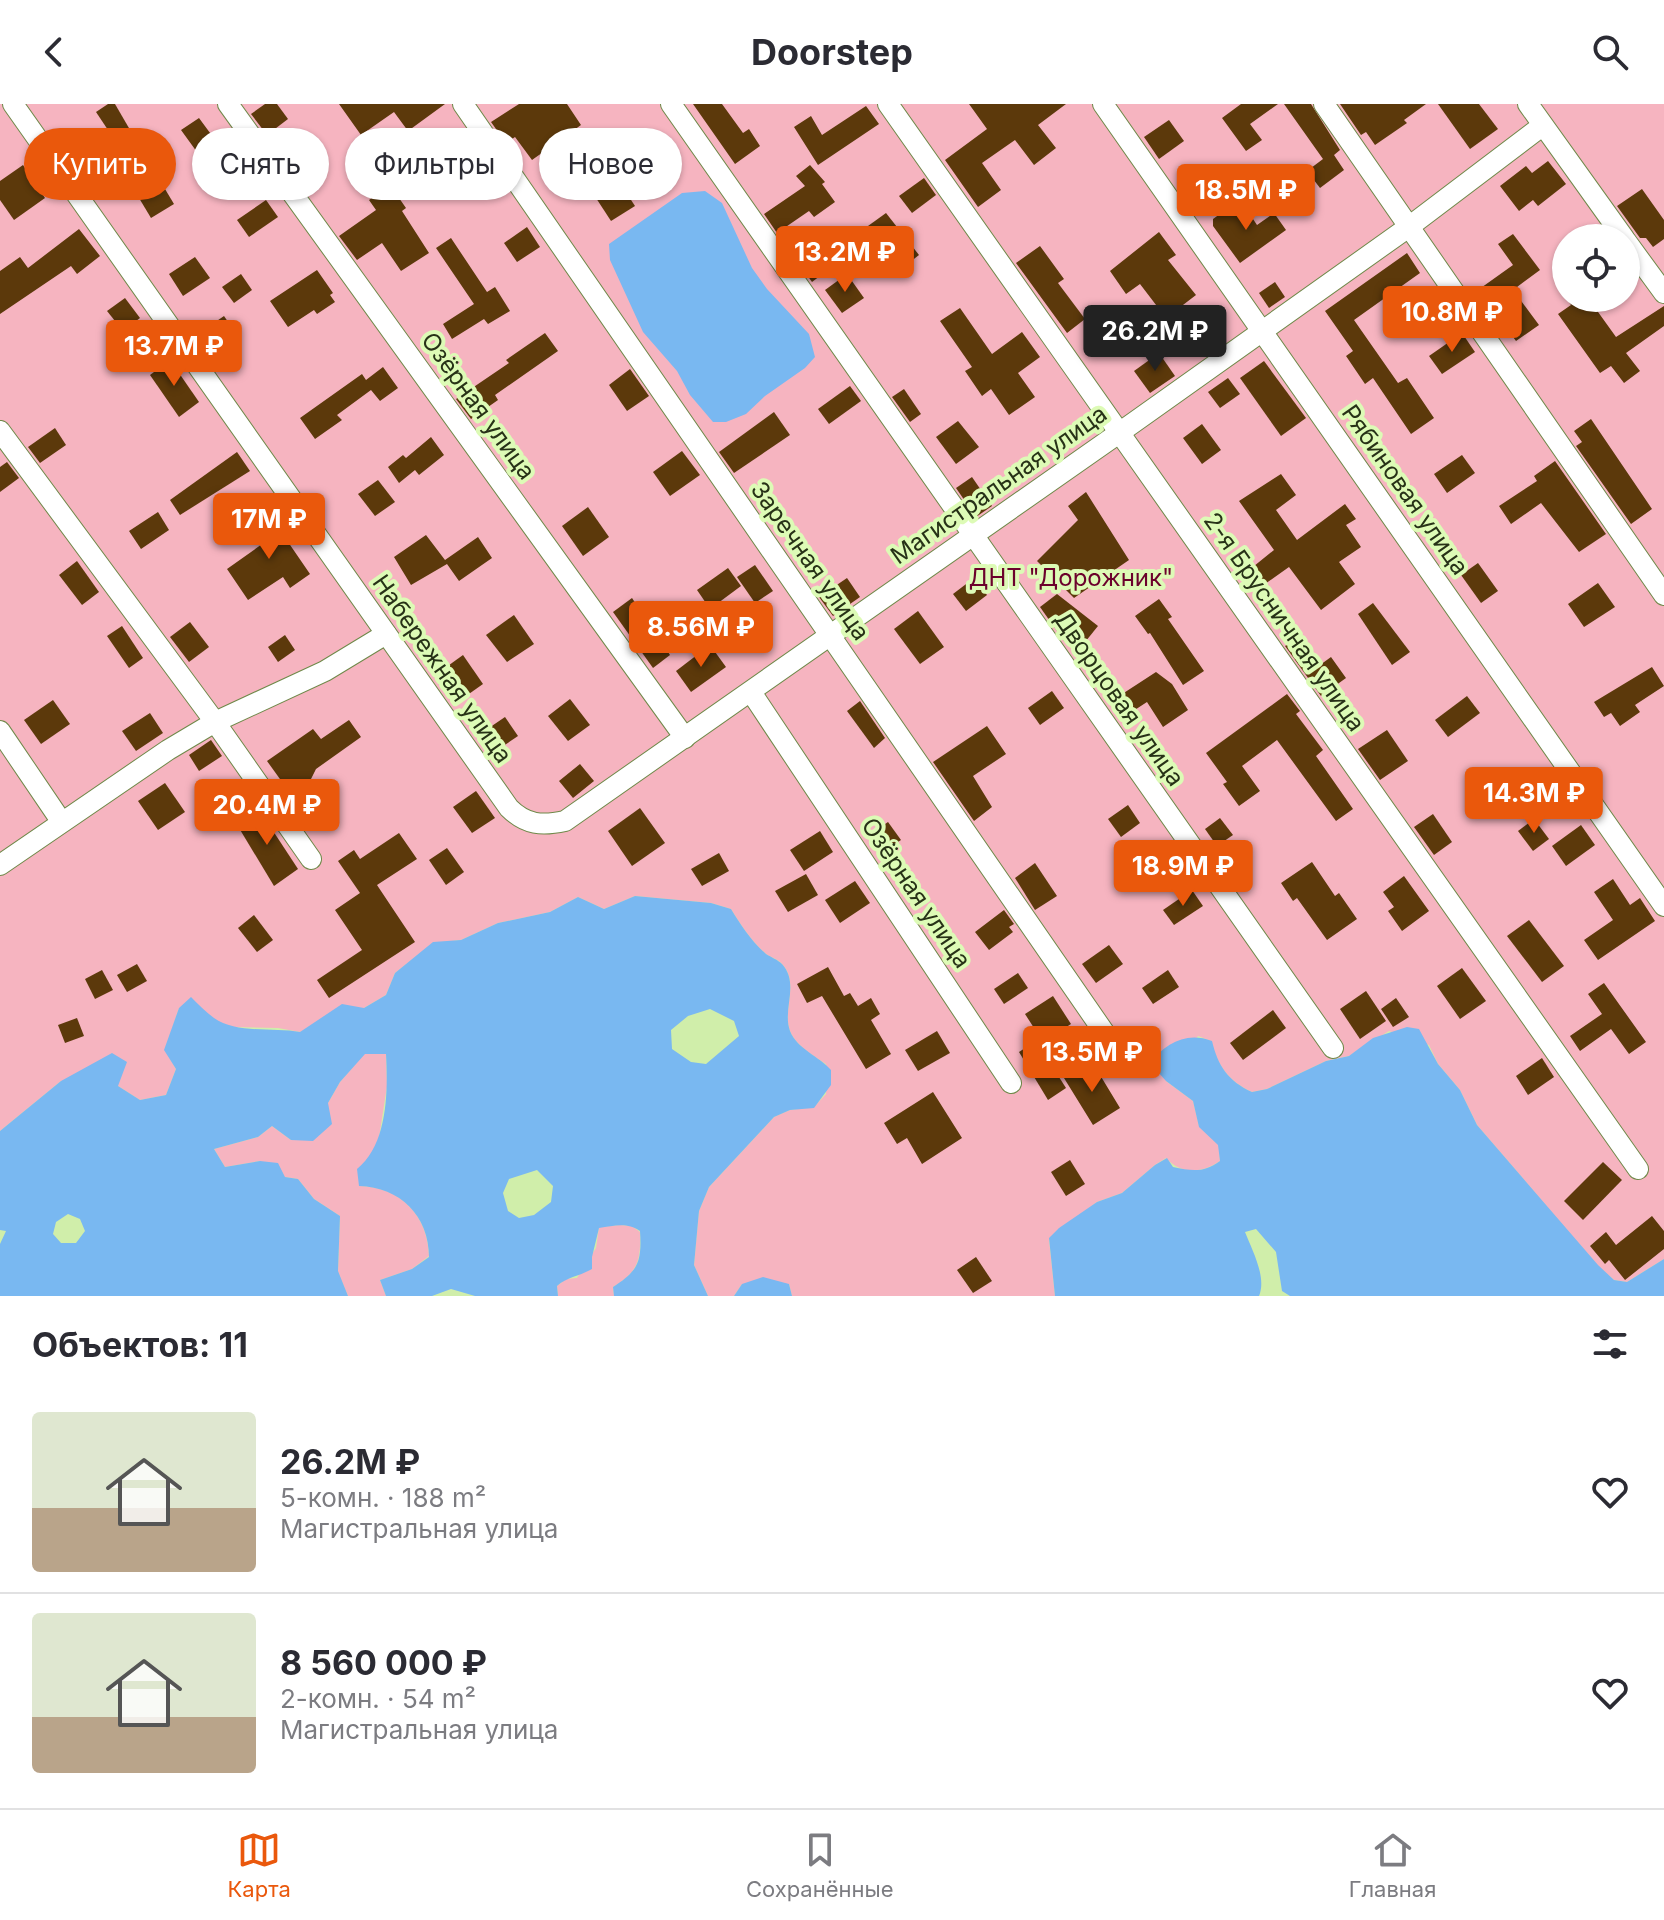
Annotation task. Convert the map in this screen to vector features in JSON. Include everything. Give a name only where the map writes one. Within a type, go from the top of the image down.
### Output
[{"type":"street","name":"Набережная улица","points":[[13,104],[509,808],[519,818],[533,824]]},
{"type":"street","name":"Озёрная улица","points":[[228,104],[685,738]]},
{"type":"street","name":"Заречная улица","points":[[463,104],[1115,1048]]},
{"type":"street","name":"Дворцовая улица","points":[[671,104],[1333,1048]]},
{"type":"street","name":"2-я Брусничная улица","points":[[888,104],[1638,1169]]},
{"type":"street","name":"Рябиновая улица","points":[[1103,104],[1664,906]]},
{"type":"street","points":[[1324,104],[1410,226],[1427,257],[1664,595]]},
{"type":"street","points":[[1528,104],[1613,224]]},
{"type":"street","name":"Магистральная улица","points":[[533,824],[565,821],[685,738],[1410,226],[1542,126]]},
{"type":"street","points":[[1640,260],[1664,293]]},
{"type":"street","points":[[0,431],[215,722],[311,859]]},
{"type":"street","points":[[0,865],[61,821],[215,722],[325,671],[386,634]]},
{"type":"street","name":"Озёрная улица","points":[[751,692],[1011,1083]]},
{"type":"street","points":[[0,731],[61,821]]},
{"type":"green space","name":"ДНТ \"Дорожник\"","points":[[0,104],[1664,104],[1664,1259],[1627,1282],[1614,1280],[1598,1266],[1477,1125],[1460,1090],[1438,1064],[1429,1045],[1389,1031],[1349,1056],[1326,1061],[1267,1089],[1252,1092],[1225,1072],[1211,1041],[1198,1036],[1166,1081],[1193,1101],[1199,1126],[1219,1145],[1220,1161],[1199,1170],[1185,1170],[1166,1158],[1122,1193],[1097,1202],[1049,1239],[1055,1296],[792,1296],[789,1284],[742,1284],[734,1296],[708,1296],[694,1265],[699,1211],[709,1187],[774,1117],[790,1110],[814,1107],[826,1094],[826,1064],[800,1045],[790,1031],[790,979],[787,971],[756,944],[731,909],[711,903],[635,896],[604,909],[578,897],[550,912],[498,923],[461,940],[433,943],[395,973],[386,995],[364,1008],[300,1032],[233,1027],[179,1008],[165,1050],[176,1069],[166,1095],[140,1100],[118,1086],[61,1081],[0,1131]]},
{"type":"green space","points":[[364,1054],[386,1054],[387,1086],[379,1138],[360,1186],[388,1192],[410,1206],[424,1228],[429,1256],[412,1269],[380,1280],[386,1296],[348,1296],[338,1272],[340,1216],[314,1199],[298,1179],[285,1177],[260,1161],[225,1167],[214,1149],[258,1137],[272,1126],[291,1140],[328,1103],[340,1082]]},
{"type":"green space","points":[[632,1226],[640,1232],[640,1251],[633,1271],[613,1287],[614,1296],[558,1296],[557,1286],[566,1279],[577,1278],[596,1248],[599,1227]]},
{"type":"water","points":[[705,191],[722,203],[752,268],[809,334],[815,357],[746,414],[726,422],[713,422],[690,395],[677,371],[643,332],[610,260],[609,244],[672,200],[682,200],[682,193]]},
{"type":"water","points":[[635,896],[711,903],[731,909],[756,944],[787,972],[790,980],[788,1023],[793,1037],[831,1070],[831,1085],[814,1108],[790,1110],[774,1117],[709,1187],[699,1211],[694,1265],[708,1296],[614,1296],[613,1287],[637,1265],[640,1251],[640,1231],[620,1225],[599,1228],[592,1269],[557,1286],[558,1296],[475,1296],[451,1289],[432,1296],[386,1296],[380,1280],[412,1269],[429,1257],[428,1242],[418,1217],[409,1206],[387,1192],[359,1186],[357,1169],[375,1146],[384,1116],[387,1084],[386,1054],[365,1054],[340,1082],[328,1103],[332,1124],[313,1141],[291,1140],[272,1126],[258,1137],[214,1149],[225,1167],[260,1161],[278,1163],[285,1177],[298,1179],[314,1199],[340,1216],[338,1271],[348,1296],[0,1296],[0,1244],[6,1231],[0,1230],[0,1131],[61,1081],[112,1053],[127,1062],[118,1086],[140,1100],[166,1095],[176,1069],[164,1050],[179,1008],[191,997],[223,1023],[244,1028],[300,1032],[342,1004],[364,1008],[386,995],[395,973],[433,942],[461,940],[498,923],[550,912],[578,897],[604,909]],"holes":[[[710,1009],[734,1021],[739,1036],[706,1064],[691,1062],[672,1049],[671,1030],[688,1016]],[[537,1170],[553,1186],[551,1202],[534,1215],[519,1218],[508,1211],[503,1193],[509,1179]],[[68,1214],[80,1219],[85,1231],[76,1243],[61,1243],[53,1234],[56,1222]]]},
{"type":"water","points":[[1407,1027],[1419,1029],[1438,1064],[1460,1090],[1477,1125],[1598,1265],[1614,1280],[1627,1282],[1664,1259],[1664,1296],[1290,1296],[1282,1291],[1276,1252],[1256,1229],[1245,1232],[1260,1272],[1259,1296],[1055,1296],[1049,1238],[1059,1228],[1097,1202],[1122,1193],[1167,1158],[1173,1167],[1192,1170],[1209,1168],[1220,1161],[1218,1145],[1199,1127],[1193,1101],[1166,1081],[1150,1063],[1162,1050],[1185,1038],[1212,1041],[1225,1072],[1252,1092],[1267,1089],[1326,1061],[1349,1056],[1373,1038]]},
{"type":"water","points":[[763,1277],[789,1284],[792,1296],[734,1296],[742,1284]]},
{"type":"building","points":[[108,104],[115,104],[129,128],[107,128],[96,112]]},
{"type":"building","points":[[265,104],[277,104],[288,119],[276,128],[262,128],[251,114]]},
{"type":"building","points":[[339,104],[445,104],[412,128],[406,128],[394,112],[371,128],[356,128]]},
{"type":"building","points":[[519,104],[567,104],[581,125],[577,128],[539,128],[539,155],[532,160],[523,148],[523,128],[495,128],[491,122]]},
{"type":"building","points":[[693,104],[722,104],[743,133],[749,129],[760,146],[735,164]]},
{"type":"building","points":[[969,104],[1066,104],[1038,125],[1056,148],[1034,165],[1015,140],[982,163],[1001,190],[978,207],[945,160],[987,129]]},
{"type":"building","points":[[1241,104],[1278,104],[1250,124],[1262,140],[1246,151],[1222,118]]},
{"type":"building","points":[[1284,104],[1311,104],[1340,150],[1334,155],[1344,170],[1320,188],[1307,171],[1323,159]]},
{"type":"building","points":[[1340,104],[1426,104],[1404,120],[1407,123],[1375,145],[1366,132],[1361,135]]},
{"type":"building","points":[[1438,104],[1479,104],[1498,129],[1470,149]]},
{"type":"building","points":[[866,106],[879,124],[818,165],[794,127],[811,116],[822,135]]},
{"type":"building","points":[[199,118],[206,128],[192,128],[192,145],[181,130]]},
{"type":"building","points":[[1169,120],[1184,141],[1159,159],[1144,137]]},
{"type":"building","points":[[1548,161],[1566,184],[1538,206],[1533,200],[1519,211],[1500,186],[1526,166],[1532,173]]},
{"type":"building","points":[[23,165],[24,200],[42,200],[14,220],[0,200],[0,181]]},
{"type":"building","points":[[810,165],[825,182],[822,184],[835,202],[814,217],[809,211],[777,233],[764,214],[805,186],[796,176]]},
{"type":"building","points":[[924,178],[936,195],[912,213],[899,196]]},
{"type":"building","points":[[1642,189],[1664,220],[1664,239],[1653,247],[1646,238],[1640,238],[1640,224],[1630,224],[1617,206]]},
{"type":"building","points":[[140,200],[172,200],[174,204],[151,218]]},
{"type":"building","points":[[266,200],[278,217],[249,237],[237,220]]},
{"type":"building","points":[[369,200],[400,200],[406,208],[402,211],[429,253],[401,271],[382,243],[357,260],[339,236],[376,210]]},
{"type":"building","points":[[597,200],[631,200],[635,206],[611,221]]},
{"type":"building","points":[[1231,206],[1240,219],[1249,213],[1257,225],[1274,213],[1286,230],[1240,263],[1213,226],[1213,219]]},
{"type":"building","points":[[886,213],[919,255],[901,269],[868,226]]},
{"type":"building","points":[[527,227],[540,247],[517,262],[504,243]]},
{"type":"building","points":[[79,229],[100,256],[77,274],[71,266],[0,314],[0,271],[20,257],[28,268]]},
{"type":"building","points":[[1159,232],[1176,255],[1168,260],[1196,295],[1166,318],[1140,284],[1126,294],[1110,271]]},
{"type":"building","points":[[1513,234],[1540,270],[1513,290],[1539,325],[1516,341],[1478,290],[1513,265],[1498,244]]},
{"type":"building","points":[[451,238],[487,292],[495,287],[510,311],[488,324],[484,319],[452,339],[443,324],[474,304],[436,248]]},
{"type":"building","points":[[1040,246],[1064,279],[1058,283],[1085,319],[1067,333],[1016,263]]},
{"type":"building","points":[[818,253],[829,269],[812,282],[800,265]]},
{"type":"building","points":[[1407,253],[1420,273],[1354,320],[1398,383],[1407,378],[1434,418],[1411,434],[1373,378],[1365,384],[1346,356],[1353,351],[1325,311]]},
{"type":"building","points":[[195,257],[210,278],[183,296],[169,274]]},
{"type":"building","points":[[317,270],[333,293],[330,295],[335,302],[317,314],[314,310],[288,327],[270,301]]},
{"type":"building","points":[[241,274],[252,290],[234,303],[222,287]]},
{"type":"building","points":[[847,274],[864,298],[842,313],[825,290]]},
{"type":"building","points":[[1275,282],[1285,297],[1269,308],[1259,293]]},
{"type":"building","points":[[125,298],[140,318],[123,331],[107,311]]},
{"type":"building","points":[[1664,306],[1664,326],[1626,353],[1640,371],[1624,383],[1611,366],[1600,373],[1558,314],[1598,312],[1616,337]]},
{"type":"building","points":[[960,308],[992,354],[1022,332],[1040,357],[1018,373],[1035,397],[1009,415],[991,389],[982,396],[965,371],[972,367],[940,321]]},
{"type":"building","points":[[224,316],[235,332],[226,339],[237,354],[221,366],[195,336]]},
{"type":"building","points":[[545,333],[558,351],[495,395],[498,400],[471,419],[456,399],[509,363],[506,360]]},
{"type":"building","points":[[1462,333],[1475,352],[1442,374],[1429,356]]},
{"type":"building","points":[[1159,353],[1175,376],[1150,393],[1134,371]]},
{"type":"building","points":[[170,360],[199,402],[179,417],[150,375]]},
{"type":"building","points":[[1264,361],[1306,418],[1281,436],[1240,378]]},
{"type":"building","points":[[383,367],[398,388],[380,401],[371,390],[337,415],[342,420],[315,439],[300,418],[362,374],[366,380]]},
{"type":"building","points":[[630,369],[649,396],[627,411],[609,385]]},
{"type":"building","points":[[1228,378],[1240,394],[1220,408],[1208,392]]},
{"type":"building","points":[[850,386],[861,401],[829,424],[818,409]]},
{"type":"building","points":[[904,389],[921,414],[910,422],[892,397]]},
{"type":"building","points":[[774,412],[790,435],[734,473],[719,452]]},
{"type":"building","points":[[1591,419],[1652,509],[1631,524],[1576,446],[1582,442],[1574,431]]},
{"type":"building","points":[[958,421],[979,447],[956,464],[936,437]]},
{"type":"building","points":[[1202,424],[1221,450],[1202,464],[1183,438]]},
{"type":"building","points":[[55,428],[66,445],[40,463],[28,447]]},
{"type":"building","points":[[431,437],[444,455],[419,475],[415,470],[399,483],[388,467],[403,455],[406,458]]},
{"type":"building","points":[[682,451],[700,475],[670,496],[653,472]]},
{"type":"building","points":[[237,452],[250,471],[180,515],[170,500]]},
{"type":"building","points":[[1462,455],[1475,473],[1447,493],[1434,474]]},
{"type":"building","points":[[1555,461],[1606,534],[1579,552],[1541,503],[1511,524],[1499,506],[1537,481],[1534,476]]},
{"type":"building","points":[[7,462],[19,478],[0,492],[0,467]]},
{"type":"building","points":[[1281,474],[1296,495],[1276,510],[1297,540],[1345,504],[1356,519],[1346,525],[1361,547],[1339,562],[1355,584],[1321,610],[1289,567],[1255,591],[1243,575],[1274,550],[1239,501]]},
{"type":"building","points":[[972,477],[992,506],[976,517],[956,488]]},
{"type":"building","points":[[378,480],[395,502],[375,516],[358,494]]},
{"type":"building","points":[[1086,492],[1129,560],[1074,598],[1037,561],[1078,520],[1068,506]]},
{"type":"building","points":[[588,507],[609,537],[583,556],[562,526]]},
{"type":"building","points":[[158,512],[169,530],[141,549],[129,531]]},
{"type":"building","points":[[280,513],[294,534],[286,539],[310,574],[290,588],[283,577],[248,600],[227,569],[265,542],[257,530]]},
{"type":"building","points":[[426,535],[445,560],[478,537],[492,558],[459,581],[447,564],[411,585],[394,557]]},
{"type":"building","points":[[77,561],[99,592],[82,605],[59,575]]},
{"type":"building","points":[[1478,563],[1498,591],[1481,603],[1461,575]]},
{"type":"building","points":[[755,565],[773,591],[755,603],[737,577]]},
{"type":"building","points":[[728,568],[741,586],[710,609],[697,590]]},
{"type":"building","points":[[847,578],[860,597],[833,616],[819,597]]},
{"type":"building","points":[[974,578],[987,595],[966,611],[953,594]]},
{"type":"building","points":[[1598,583],[1615,607],[1584,627],[1568,604]]},
{"type":"building","points":[[1057,594],[1098,626],[1077,652],[1064,641],[1040,607]]},
{"type":"building","points":[[632,598],[670,655],[653,668],[613,612]]},
{"type":"building","points":[[1159,599],[1172,617],[1168,619],[1204,671],[1183,685],[1150,633],[1135,616]]},
{"type":"building","points":[[1373,603],[1410,652],[1392,665],[1358,614]]},
{"type":"building","points":[[918,611],[944,647],[920,664],[894,629]]},
{"type":"building","points":[[514,615],[534,644],[507,662],[486,635]]},
{"type":"building","points":[[190,622],[209,647],[189,662],[170,637]]},
{"type":"building","points":[[122,626],[143,658],[129,668],[107,636]]},
{"type":"building","points":[[285,635],[295,650],[278,662],[268,647]]},
{"type":"building","points":[[1300,636],[1320,665],[1331,657],[1346,678],[1321,696],[1285,646]]},
{"type":"building","points":[[710,645],[726,667],[691,692],[676,671]]},
{"type":"building","points":[[463,655],[483,684],[466,696],[445,668]]},
{"type":"building","points":[[1652,667],[1664,686],[1635,705],[1640,712],[1620,726],[1611,713],[1604,717],[1594,702]]},
{"type":"building","points":[[1156,672],[1172,684],[1188,710],[1163,727],[1147,702],[1124,717],[1113,700]]},
{"type":"building","points":[[1052,691],[1064,708],[1040,725],[1028,708]]},
{"type":"building","points":[[1287,694],[1300,711],[1296,714],[1323,750],[1316,756],[1353,809],[1336,821],[1277,740],[1242,766],[1260,791],[1239,806],[1223,784],[1227,782],[1206,753]]},
{"type":"building","points":[[1467,696],[1480,713],[1448,737],[1435,720]]},
{"type":"building","points":[[570,699],[590,725],[568,741],[548,716]]},
{"type":"building","points":[[53,700],[70,724],[41,744],[24,720]]},
{"type":"building","points":[[860,701],[885,738],[874,748],[847,711]]},
{"type":"building","points":[[150,713],[163,733],[136,751],[122,731]]},
{"type":"building","points":[[505,717],[518,736],[493,753],[480,734]]},
{"type":"building","points":[[349,720],[361,737],[316,769],[311,779],[290,793],[267,761],[313,729],[321,739]]},
{"type":"building","points":[[987,726],[1006,754],[973,776],[992,807],[974,821],[933,762]]},
{"type":"building","points":[[1387,730],[1408,761],[1380,780],[1358,749]]},
{"type":"building","points":[[211,740],[222,756],[199,771],[189,755]]},
{"type":"building","points":[[580,764],[594,781],[573,798],[559,781]]},
{"type":"building","points":[[165,783],[185,812],[158,830],[138,801]]},
{"type":"building","points":[[476,791],[495,818],[472,833],[453,807]]},
{"type":"building","points":[[1128,805],[1140,823],[1121,837],[1108,819]]},
{"type":"building","points":[[258,808],[298,869],[274,886],[236,823]]},
{"type":"building","points":[[640,808],[665,843],[632,866],[608,831]]},
{"type":"building","points":[[1433,814],[1452,842],[1434,855],[1414,827]]},
{"type":"building","points":[[1220,818],[1233,835],[1217,846],[1205,829]]},
{"type":"building","points":[[1534,819],[1549,839],[1533,851],[1518,831]]},
{"type":"building","points":[[888,822],[901,840],[880,854],[868,836]]},
{"type":"building","points":[[1581,825],[1595,845],[1566,866],[1552,846]]},
{"type":"building","points":[[820,831],[833,852],[804,871],[790,850]]},
{"type":"building","points":[[399,833],[417,859],[377,885],[415,942],[329,998],[317,980],[362,950],[335,910],[360,893],[338,861],[354,850],[360,859]]},
{"type":"building","points":[[447,848],[464,872],[446,885],[429,860]]},
{"type":"building","points":[[719,853],[729,871],[702,886],[691,869]]},
{"type":"building","points":[[1312,862],[1335,896],[1339,893],[1357,919],[1327,940],[1297,898],[1293,901],[1281,883]]},
{"type":"building","points":[[1035,863],[1057,896],[1035,910],[1015,878]]},
{"type":"building","points":[[806,874],[818,895],[788,912],[775,891]]},
{"type":"building","points":[[1404,876],[1429,911],[1402,931],[1388,911],[1394,907],[1383,892]]},
{"type":"building","points":[[1613,879],[1630,905],[1640,898],[1655,921],[1598,960],[1584,940],[1613,920],[1594,892]]},
{"type":"building","points":[[855,881],[870,903],[840,923],[825,900]]},
{"type":"building","points":[[1192,890],[1203,906],[1174,925],[1163,910]]},
{"type":"building","points":[[1004,910],[1014,924],[1009,927],[1013,932],[989,950],[975,932]]},
{"type":"building","points":[[254,915],[273,940],[257,952],[238,928]]},
{"type":"building","points":[[1529,920],[1564,966],[1542,982],[1507,936]]},
{"type":"building","points":[[1109,945],[1123,964],[1096,983],[1082,964]]},
{"type":"building","points":[[137,964],[147,981],[127,992],[117,975]]},
{"type":"building","points":[[828,967],[844,996],[850,993],[858,1006],[871,998],[880,1014],[871,1020],[891,1054],[866,1069],[822,996],[807,1003],[797,984]]},
{"type":"building","points":[[1462,968],[1486,1001],[1460,1019],[1437,986]]},
{"type":"building","points":[[102,970],[113,990],[95,999],[85,979]]},
{"type":"building","points":[[1168,970],[1179,987],[1153,1004],[1142,988]]},
{"type":"building","points":[[1018,973],[1028,988],[1004,1004],[994,989]]},
{"type":"building","points":[[1604,983],[1646,1042],[1629,1054],[1611,1029],[1580,1051],[1570,1036],[1602,1014],[1588,994]]},
{"type":"building","points":[[1366,991],[1386,1021],[1360,1039],[1340,1009]]},
{"type":"building","points":[[1053,996],[1071,1024],[1043,1042],[1025,1014]]},
{"type":"building","points":[[1396,998],[1409,1017],[1393,1027],[1381,1009]]},
{"type":"building","points":[[1273,1010],[1286,1028],[1243,1060],[1230,1043]]},
{"type":"building","points":[[77,1018],[84,1036],[65,1043],[58,1025]]},
{"type":"building","points":[[937,1031],[950,1053],[918,1071],[905,1050]]},
{"type":"building","points":[[1036,1041],[1066,1088],[1048,1100],[1019,1052]]},
{"type":"building","points":[[1542,1058],[1554,1077],[1528,1095],[1516,1076]]},
{"type":"building","points":[[1087,1063],[1096,1077],[1100,1075],[1120,1108],[1093,1125],[1064,1078]]},
{"type":"building","points":[[933,1092],[962,1138],[922,1164],[907,1138],[897,1144],[884,1123]]},
{"type":"building","points":[[1070,1160],[1085,1184],[1066,1196],[1051,1172]]},
{"type":"building","points":[[1603,1162],[1622,1180],[1583,1220],[1564,1201]]},
{"type":"building","points":[[1652,1216],[1664,1231],[1664,1249],[1625,1280],[1609,1260],[1605,1264],[1590,1246],[1606,1232],[1616,1245]]},
{"type":"building","points":[[976,1257],[992,1281],[973,1293],[957,1270]]}]
